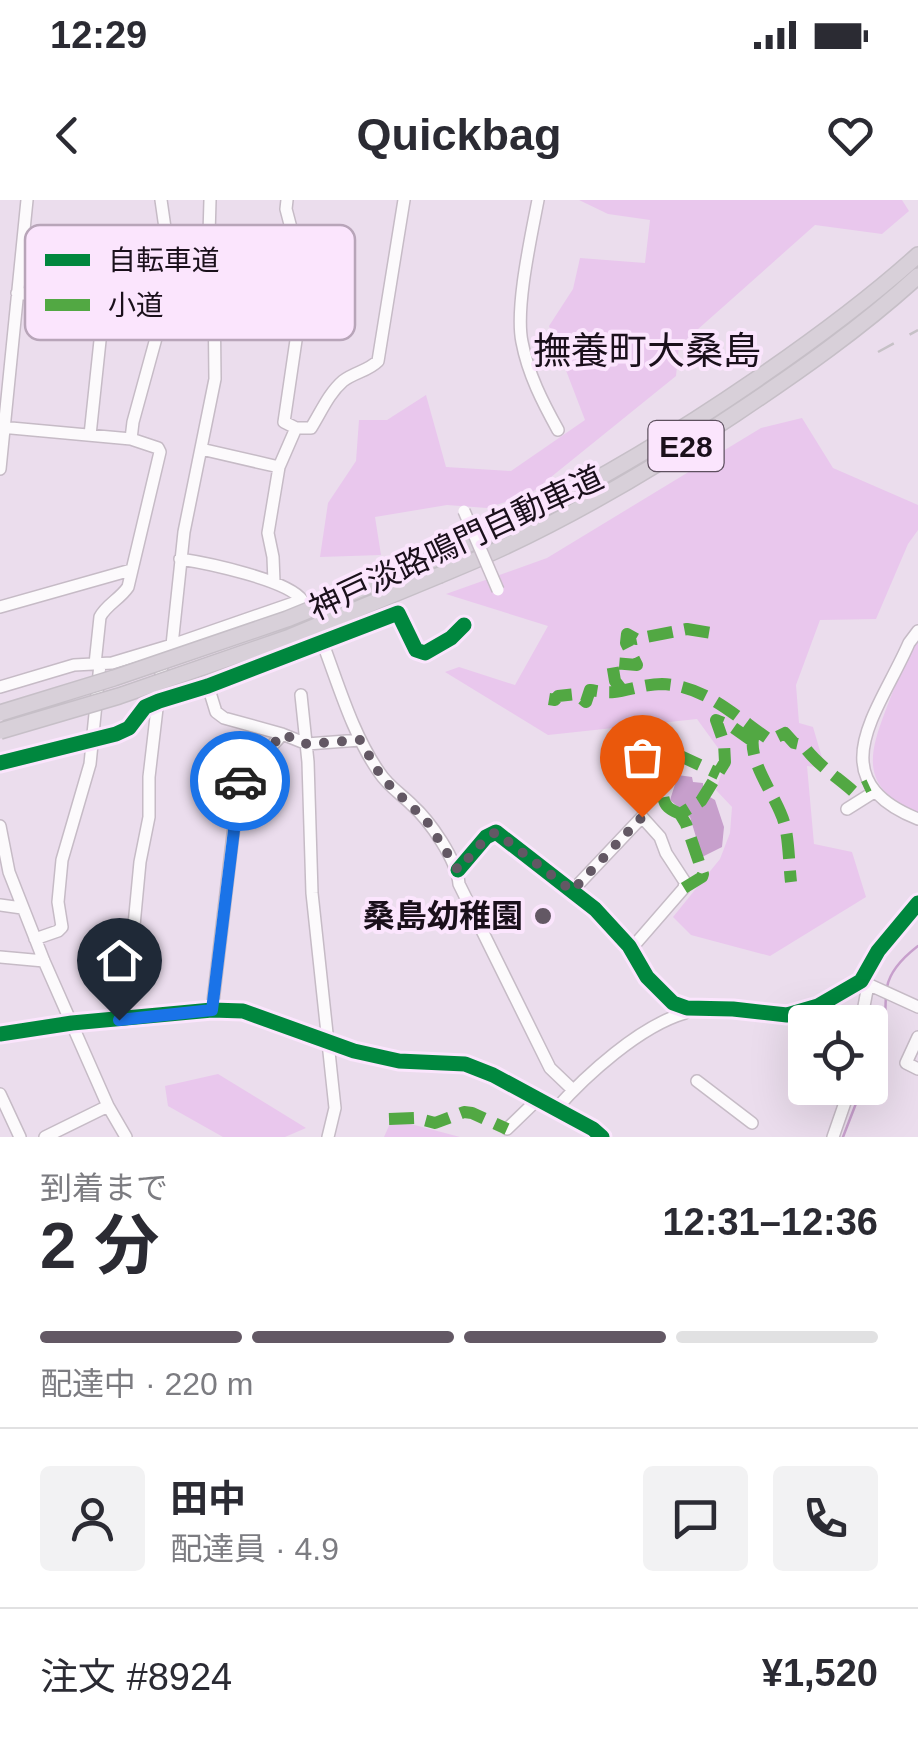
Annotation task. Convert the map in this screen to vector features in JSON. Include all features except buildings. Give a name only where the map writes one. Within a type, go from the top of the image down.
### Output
[{"type":"highway","name":"神戸淡路鳴門自動車道","points":[[0,731],[119,696],[290,636],[540,531],[631,480],[797,372],[910,276],[918,255]]},
{"type":"highway","name":"神戸淡路鳴門自動車道","points":[[0,713],[288,619],[432,560],[583,489],[692,424],[857,308],[910,276]]},
{"type":"street","points":[[0,470],[27,200]]},
{"type":"street","points":[[161,200],[165,225]]},
{"type":"street","points":[[209,225],[210,200]]},
{"type":"street","points":[[286,200],[290,225]]},
{"type":"street","points":[[296,340],[284,422],[296,428],[311,428],[342,382],[378,361],[404,200]]},
{"type":"street","points":[[538,200],[522,304],[521,338],[540,398],[558,430]]},
{"type":"street","points":[[17,293],[25,294]]},
{"type":"street","points":[[90,434],[100,340]]},
{"type":"street","points":[[130,439],[155,340]]},
{"type":"street","points":[[119,1020],[128,978],[140,862],[149,818],[149,777],[180,559],[214,379],[214,340]]},
{"type":"street","points":[[2,427],[130,439],[160,452],[128,588],[100,617],[90,764],[62,860],[58,902],[62,927],[35,939]]},
{"type":"street","points":[[274,582],[268,533],[279,467],[296,428]]},
{"type":"street","points":[[202,449],[279,467]]},
{"type":"street","points":[[464,511],[498,590]]},
{"type":"street","points":[[0,687],[74,665],[112,663],[168,647],[302,600],[299,594],[274,582],[180,559]]},
{"type":"street","points":[[0,606],[131,570]]},
{"type":"street","points":[[0,763],[116,734],[129,728],[145,707],[159,701],[398,614],[416,650],[425,653],[464,625]]},
{"type":"street","points":[[918,631],[865,736],[862,760],[866,779],[880,799],[918,819]]},
{"type":"street","points":[[323,644],[360,740],[391,787],[426,820],[458,870],[459,884],[550,1068],[572,1090]]},
{"type":"street","points":[[208,686],[216,712],[224,718],[307,744],[360,740]]},
{"type":"street","points":[[301,695],[307,744],[312,893],[334,1108],[328,1137]]},
{"type":"street","points":[[212,1010],[239,784],[249,762],[274,746],[282,734]]},
{"type":"street","points":[[848,809],[874,792]]},
{"type":"street","points":[[572,891],[642,817],[660,838],[684,888],[631,949]]},
{"type":"street","points":[[0,826],[9,872],[44,962],[108,1106],[127,1135]]},
{"type":"street","points":[[458,870],[496,832],[595,910],[631,949],[647,977],[672,1003],[687,1008],[733,1008],[788,1015],[864,983]]},
{"type":"street","points":[[863,1005],[864,983],[878,950],[918,903]]},
{"type":"street","points":[[0,905],[22,908]]},
{"type":"street","points":[[0,957],[44,962]]},
{"type":"street","points":[[864,983],[918,1007]]},
{"type":"street","points":[[555,1110],[572,1090],[623,1047],[685,1013],[687,1008]]},
{"type":"street","points":[[0,1034],[72,1022],[212,1010],[243,1012],[354,1051],[399,1061],[465,1064],[493,1075],[602,1137]]},
{"type":"street","points":[[918,1038],[906,1063],[918,1069]]},
{"type":"street","points":[[697,1082],[752,1123]]},
{"type":"street","points":[[0,1094],[20,1137]]},
{"type":"street","points":[[508,1129],[536,1100]]},
{"type":"street","points":[[833,1137],[844,1105]]},
{"type":"street","points":[[45,1137],[108,1106]]},
{"type":"shaded area","points":[[579,200],[902,200],[909,211],[882,234],[815,225],[679,346],[676,376],[530,494],[487,508],[447,505],[375,517],[381,555],[320,557],[328,503],[356,461],[359,420],[387,420],[426,395],[446,467],[511,471],[585,420],[549,326],[573,289],[580,258],[645,263],[650,220],[608,214]]},
{"type":"shaded area","points":[[802,418],[833,468],[918,505],[918,530],[908,544],[876,619],[820,620],[796,685],[799,723],[813,727],[825,768],[807,766],[814,844],[852,852],[866,897],[770,956],[691,935],[673,917],[720,859],[730,833],[732,807],[716,790],[726,759],[697,719],[548,735],[445,672],[459,667],[515,685],[548,626],[446,594],[547,558],[761,428]]},
{"type":"shaded area","points":[[918,641],[918,813],[887,794],[874,772],[873,759],[888,703]]},
{"type":"shaded area","points":[[678,775],[703,783],[703,793],[715,800],[724,827],[722,847],[702,857],[690,817],[670,800]]},
{"type":"shaded area","points":[[218,1074],[306,1128],[285,1137],[223,1137],[168,1106],[165,1086]]},
{"type":"shaded area","points":[[392,1119],[460,1137],[384,1137]]},
{"type":"waterway","points":[[887,987],[899,964],[918,946]]},
{"type":"waterway","points":[[886,995],[886,1005]]},
{"type":"waterway","points":[[843,1137],[855,1105]]},
{"type":"railway","points":[[878,352],[918,330]]},
{"type":"marked path","points":[[622,690],[615,681],[612,663],[637,665],[626,643],[627,634],[636,639],[687,629],[718,634]]},
{"type":"marked path","points":[[549,699],[576,694],[586,702],[590,690],[678,686],[718,703],[767,738],[785,733],[854,792],[869,785]]},
{"type":"marked path","points":[[684,888],[703,874],[680,814],[701,801],[725,762],[724,743],[716,720],[751,740]]},
{"type":"marked path","points":[[755,730],[758,766],[785,826],[791,882]]},
{"type":"marked path","points":[[680,814],[666,805],[663,795],[674,753],[719,774]]},
{"type":"marked path","points":[[389,1119],[416,1118],[435,1123],[464,1112],[507,1129]]},
{"type":"cycle path","points":[[0,763],[116,734],[129,728],[145,707],[398,613],[416,650],[425,653],[464,625]]},
{"type":"cycle path","points":[[458,870],[486,837],[496,832],[595,909],[629,946],[647,977],[673,1003],[687,1008],[787,1015],[818,1006],[861,981],[878,951],[918,903]]},
{"type":"cycle path","points":[[0,1034],[72,1023],[212,1010],[243,1011],[354,1051],[399,1061],[465,1064],[493,1075],[602,1137]]},
{"type":"way so far","points":[[240,781],[249,762],[274,746],[282,734],[307,744],[360,740],[391,787],[426,820],[458,870],[496,832],[572,891],[642,817]]},
{"type":"place","name":"桑島幼稚園","points":[[543,916]]},
{"type":"district","name":"撫養町大桑島","points":[[647,351]]},
{"type":"route","points":[[119,1020],[212,1010],[240,781]]}]
